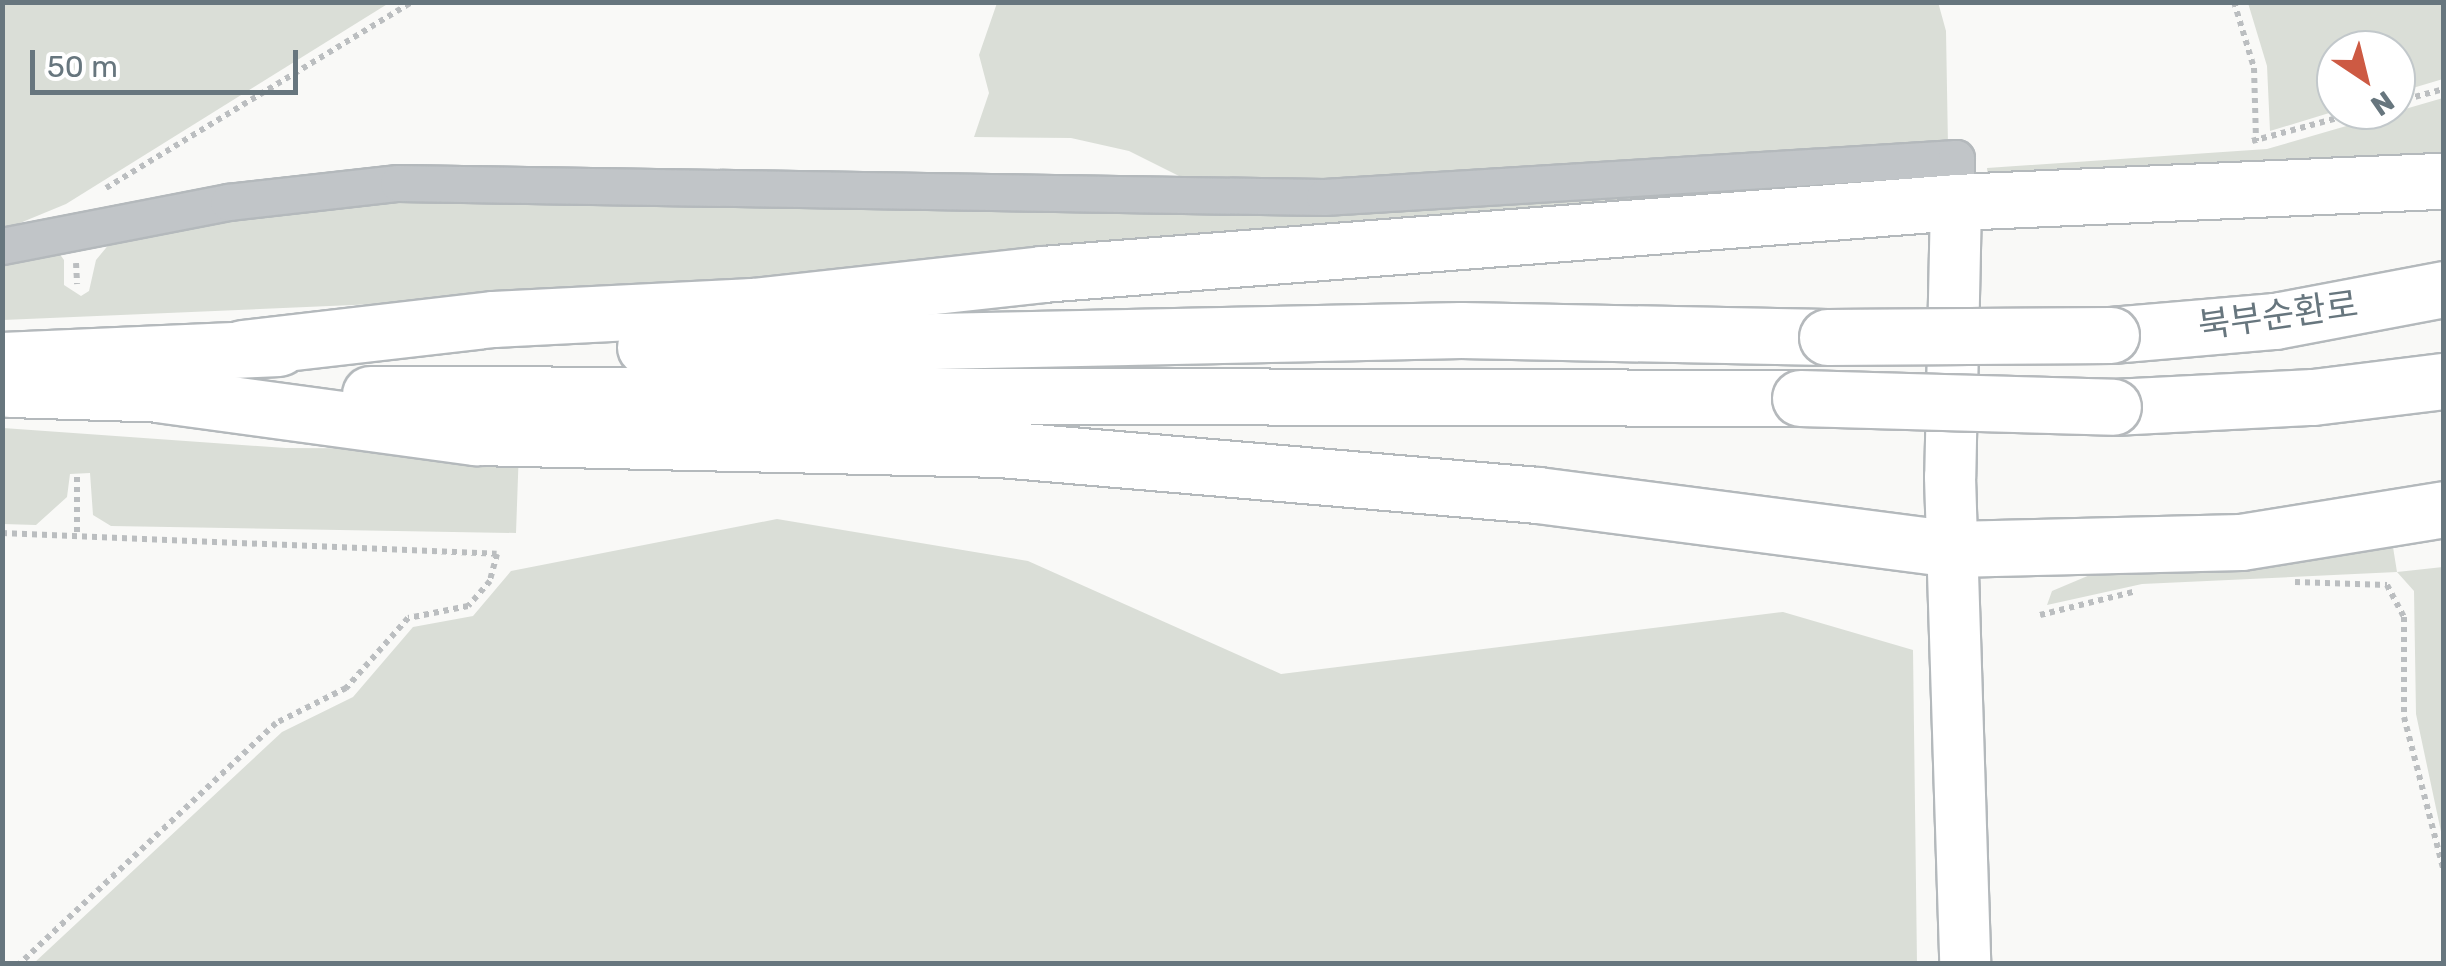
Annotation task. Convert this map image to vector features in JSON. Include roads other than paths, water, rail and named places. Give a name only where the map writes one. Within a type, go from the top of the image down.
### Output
[{"type":"main road","points":[[2,360],[242,348],[493,319],[754,306],[1042,274],[1956,202],[2444,181]]},
{"type":"main road","points":[[1956,202],[1953,549],[1965,964]]},
{"type":"main road","name":"북부순환로","points":[[242,348],[786,348],[1461,330],[1827,337],[2111,335],[2274,322],[2444,288]]},
{"type":"main road","points":[[2,388],[164,395],[1800,398],[2113,408],[2313,397],[2444,381]]},
{"type":"main road","points":[[164,395],[476,437],[1000,449],[1538,495],[1953,549],[2241,542],[2444,509]]},
{"type":"street","points":[[2,246],[228,202],[398,182],[1324,196],[1956,158],[1956,202]]}]
